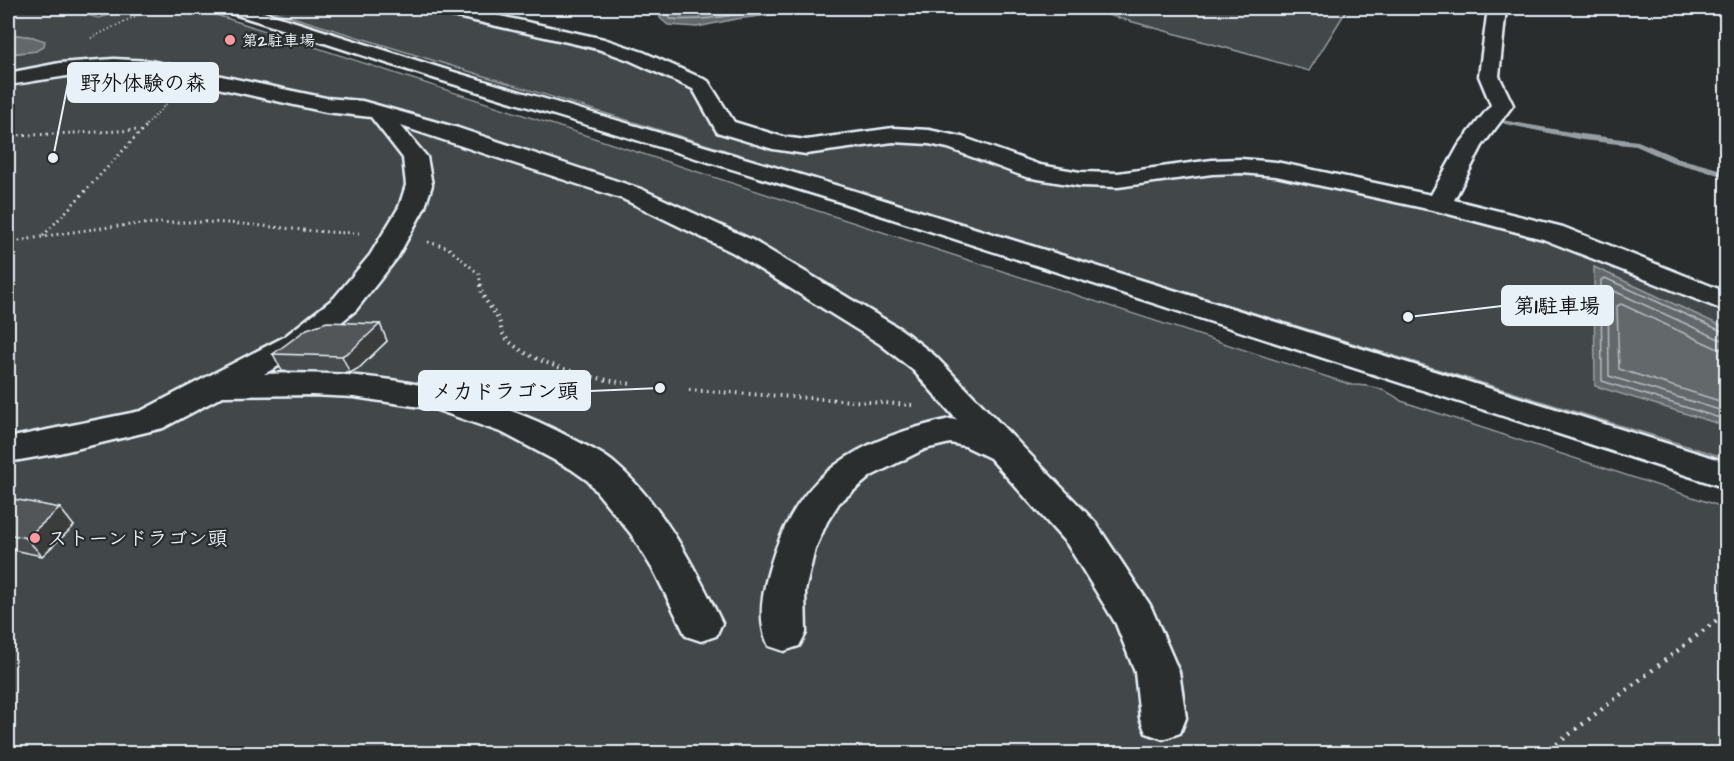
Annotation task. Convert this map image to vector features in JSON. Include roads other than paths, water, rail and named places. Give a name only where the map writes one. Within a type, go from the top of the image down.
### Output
[{"type":"street","points":[[234,8],[440,74],[846,195],[1726,475]]},
{"type":"street","points":[[441,8],[604,45],[636,56],[701,85],[725,127],[781,144],[806,147],[893,135],[929,137],[954,142],[1035,172],[1080,179],[1118,180],[1212,166],[1276,169],[1439,204],[1553,233],[1726,302]]},
{"type":"street","points":[[1439,204],[1471,144],[1502,105],[1489,76],[1497,8]]},
{"type":"street","points":[[8,79],[52,70],[129,64],[327,105],[362,108],[380,115],[450,133],[632,194],[742,246],[891,337],[924,363],[1081,533],[1135,618],[1157,672],[1163,718]]},
{"type":"street","points":[[8,450],[151,420],[295,344],[345,304],[384,258],[395,234],[412,207],[418,185],[415,157],[380,115]]},
{"type":"street","points":[[216,387],[276,383],[368,386],[454,402],[528,430],[599,470],[636,509],[680,581],[700,623]]},
{"type":"street","points":[[784,633],[784,591],[795,549],[810,517],[826,493],[858,467],[915,439],[950,431],[973,435],[1003,449]]},
{"type":"water","points":[[662,8],[804,8],[697,27],[668,25],[660,18],[659,11]]},
{"type":"water","points":[[8,34],[45,41],[44,46],[36,51],[8,54]]},
{"type":"water","points":[[1594,267],[1726,328],[1726,426],[1595,386]]},
{"type":"waterway","points":[[1505,122],[1582,137],[1638,144],[1675,160],[1726,174]]},
{"type":"place","name":"第2駐車場","points":[[230,40]]},
{"type":"place","name":"野外体験の森","points":[[53,158]]},
{"type":"place","name":"第1駐車場","points":[[1408,317]]},
{"type":"place","name":"メカドラゴン頭","points":[[660,388]]},
{"type":"place","name":"ストーンドラゴン頭","points":[[35,538]]}]
